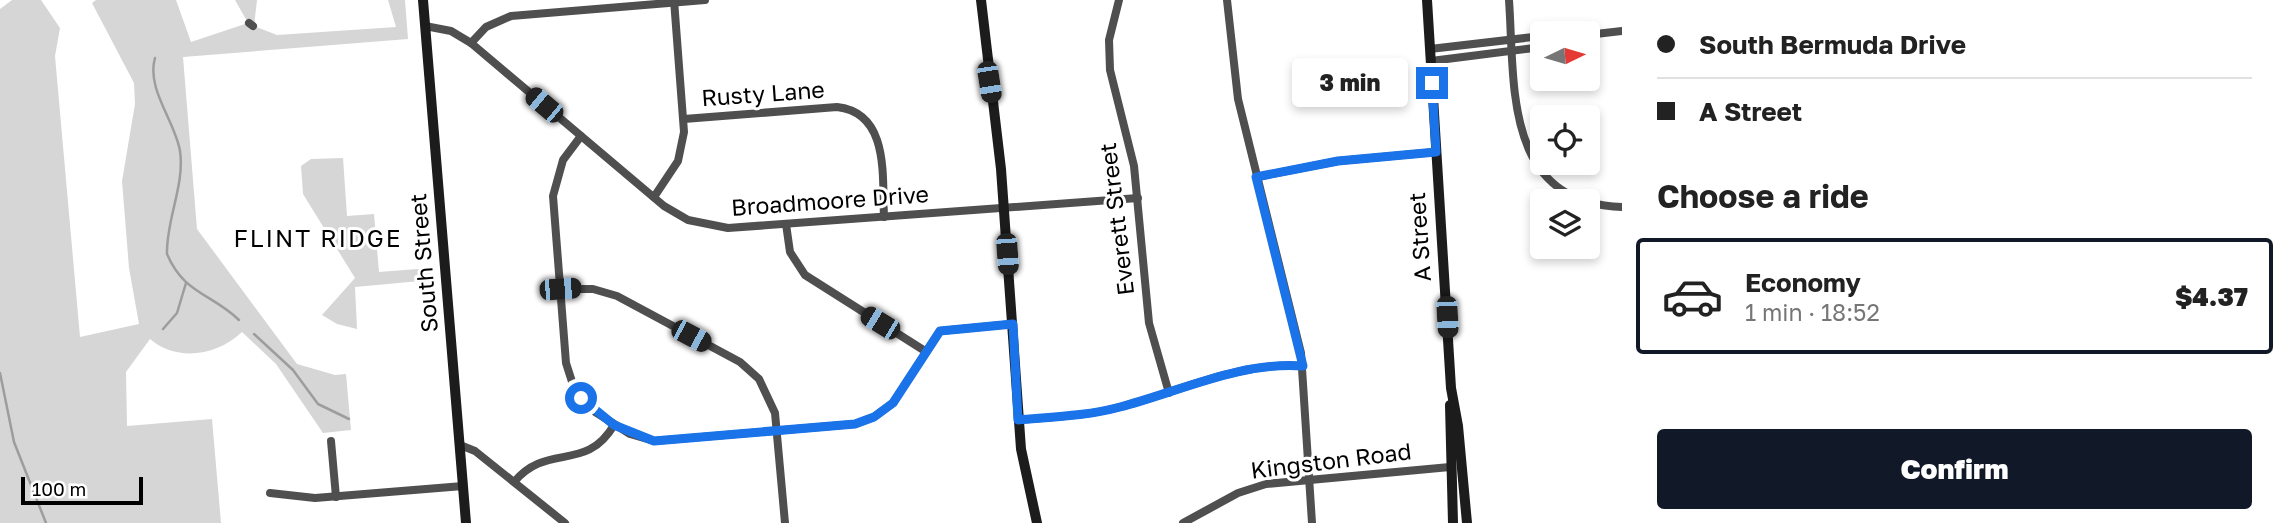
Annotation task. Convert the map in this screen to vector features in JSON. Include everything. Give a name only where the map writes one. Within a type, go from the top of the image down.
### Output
[{"type":"main road","name":"South Street","points":[[423,0],[466,523]]},
{"type":"main road","points":[[981,0],[1004,208],[1018,420],[1025,475],[1037,523]]},
{"type":"main road","name":"A Street","points":[[1427,0],[1451,388],[1450,467],[1453,523]]},
{"type":"main road","name":"A Street","points":[[1451,388],[1458,426],[1467,523]]},
{"type":"street","points":[[471,43],[486,27],[511,16],[705,0]]},
{"type":"street","name":"Everett Street","points":[[1119,0],[1111,25],[1108,58],[1129,142],[1138,198],[1146,303],[1169,393]]},
{"type":"street","points":[[1227,0],[1238,99],[1303,366],[1312,523]]},
{"type":"street","points":[[1509,0],[1517,121],[1524,142],[1538,166],[1555,183],[1576,196],[1598,204],[1622,206]]},
{"type":"street","points":[[654,197],[678,161],[684,119],[674,1]]},
{"type":"street","name":"Broadmoore Drive","points":[[425,26],[451,31],[471,43],[654,197],[675,213],[703,225],[728,228],[1138,198]]},
{"type":"street","points":[[1600,34],[1622,31]]},
{"type":"street","points":[[1430,49],[1530,38]]},
{"type":"street","points":[[1431,61],[1530,49]]},
{"type":"street","name":"Rusty Lane","points":[[684,119],[837,107],[855,112],[867,121],[878,138],[884,217]]},
{"type":"street","points":[[581,135],[563,160],[554,186],[560,289],[570,378],[589,408],[614,425],[642,438],[666,442],[847,426],[874,417],[899,395],[936,334],[947,329],[1013,324]]},
{"type":"street","points":[[1256,177],[1338,161],[1436,152]]},
{"type":"street","points":[[786,224],[790,252],[805,275],[926,351]]},
{"type":"street","points":[[560,289],[593,289],[617,296],[740,362],[766,389],[775,413],[785,523]]},
{"type":"street","points":[[1018,420],[1096,412],[1241,372],[1289,365],[1303,366]]},
{"type":"street","points":[[514,482],[524,470],[540,460],[591,451],[606,439],[614,425]]},
{"type":"street","points":[[331,441],[336,497]]},
{"type":"street","points":[[460,445],[475,451],[565,523]]},
{"type":"street","name":"Kingston Road","points":[[1182,523],[1247,490],[1276,482],[1450,467]]},
{"type":"street","points":[[270,494],[296,498],[336,497],[463,486]]},
{"type":"shaded area","points":[[12,0],[41,0],[60,28],[55,56],[80,337],[139,324],[129,268],[122,181],[135,104],[134,83],[92,3],[96,0],[176,0],[191,42],[248,23],[235,0],[257,0],[254,26],[277,35],[396,27],[388,0],[405,0],[408,39],[183,57],[197,229],[297,364],[335,375],[346,374],[351,430],[323,433],[276,364],[242,332],[221,346],[197,353],[172,351],[150,339],[126,372],[127,426],[212,419],[221,523],[0,523],[0,9]]},
{"type":"shaded area","points":[[343,158],[347,216],[374,214],[379,272],[430,268],[431,280],[355,287],[357,329],[337,324],[322,315],[355,278],[303,194],[301,166],[311,159]]},
{"type":"waterway","points":[[155,58],[154,81],[177,140],[181,164],[167,254],[181,277],[239,320]]},
{"type":"waterway","points":[[163,329],[177,313],[186,283]]},
{"type":"waterway","points":[[254,334],[293,370],[318,404],[349,419]]},
{"type":"waterway","points":[[0,373],[14,442],[46,523]]},
{"type":"district","name":"FLINT RIDGE","points":[[318,239]]},
{"type":"route","points":[[581,398],[589,408],[614,425],[630,434],[654,441],[855,424],[874,417],[893,403],[940,331],[1013,324],[1018,420],[1096,412],[1241,372],[1266,367],[1303,366],[1256,177],[1338,161],[1436,152],[1432,83]]}]
